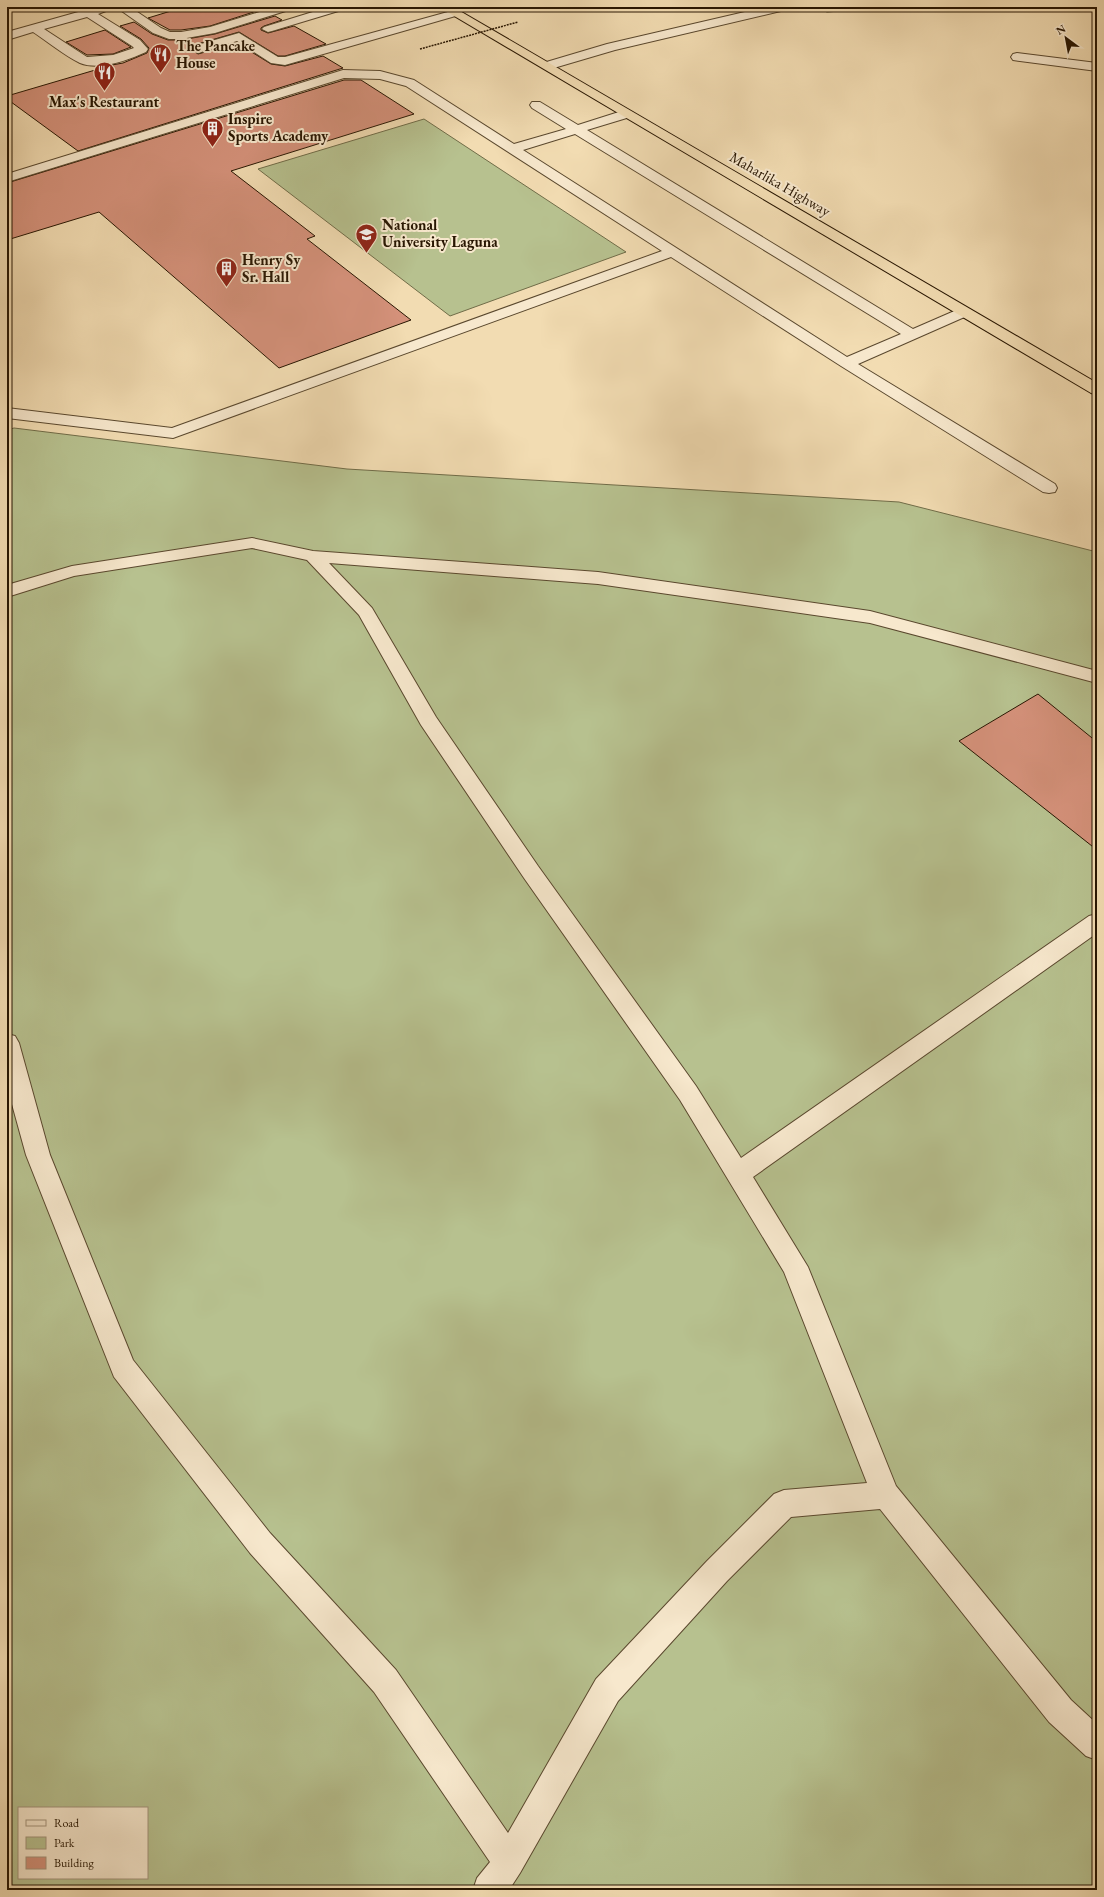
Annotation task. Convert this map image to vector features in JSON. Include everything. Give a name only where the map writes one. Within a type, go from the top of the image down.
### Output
[{"type":"highway","name":"Maharlika Highway","points":[[450,10],[1097,390]]},
{"type":"street","points":[[7,36],[109,7]]},
{"type":"street","points":[[122,7],[169,35],[185,35],[208,31],[288,7]]},
{"type":"street","points":[[198,49],[341,7]]},
{"type":"street","points":[[547,66],[611,47],[762,11],[785,7]]},
{"type":"street","points":[[239,37],[275,60],[285,61],[450,10]]},
{"type":"street","points":[[35,28],[84,60],[98,62],[142,49],[136,43],[89,13]]},
{"type":"street","points":[[1017,57],[1097,67]]},
{"type":"street","points":[[7,178],[343,74],[380,75],[410,83],[846,363],[1049,488]]},
{"type":"street","points":[[536,105],[913,335]]},
{"type":"street","points":[[513,149],[626,114]]},
{"type":"street","points":[[7,413],[173,433],[672,252]]},
{"type":"street","points":[[846,363],[964,312]]},
{"type":"street","points":[[7,591],[72,571],[252,543],[313,556],[598,578],[870,617],[1097,677]]},
{"type":"street","points":[[313,556],[366,612],[428,720],[531,872],[688,1093],[795,1267],[886,1495],[1060,1711],[1097,1745]]},
{"type":"street","points":[[738,1174],[1097,922]]},
{"type":"street","points":[[7,1043],[38,1155],[123,1368],[260,1543],[385,1681],[509,1862]]},
{"type":"street","points":[[488,1890],[509,1862],[607,1690],[717,1571],[784,1504],[886,1495]]},
{"type":"path","points":[[420,49],[518,22]]},
{"type":"green space","points":[[814,7],[889,7],[827,12]]},
{"type":"green space","points":[[424,119],[626,252],[450,316],[258,169]]},
{"type":"green space","points":[[14,428],[347,469],[899,502],[1097,552],[1097,1890],[7,1890],[7,430]]},
{"type":"building","points":[[184,7],[258,7],[263,9],[210,26],[181,30],[170,30],[148,18]]},
{"type":"building","points":[[275,16],[282,20],[264,26],[261,30],[268,33],[294,26],[326,44],[285,56],[278,56],[239,32],[194,45],[191,49],[198,54],[237,43],[271,64],[285,66],[323,56],[343,68],[78,151],[7,99],[7,96],[102,68],[101,67],[123,63],[147,53],[149,48],[141,39],[120,26],[134,22],[152,34],[168,40],[181,40],[215,34]]},
{"type":"building","points":[[105,30],[131,47],[113,54],[87,55],[66,42]]},
{"type":"building","points":[[344,80],[361,80],[414,114],[231,171],[315,236],[307,239],[411,320],[279,368],[99,212],[7,240],[7,183]]},
{"type":"building","points":[[1038,694],[1097,742],[1097,850],[959,741]]},
{"type":"place","name":"The Pancake House","points":[[161,74]]},
{"type":"place","name":"Max's Restaurant","points":[[104,92]]},
{"type":"place","name":"Inspire Sports Academy","points":[[213,148]]},
{"type":"place","name":"National University Laguna","points":[[366,254]]},
{"type":"place","name":"Henry Sy Sr. Hall","points":[[227,288]]}]
